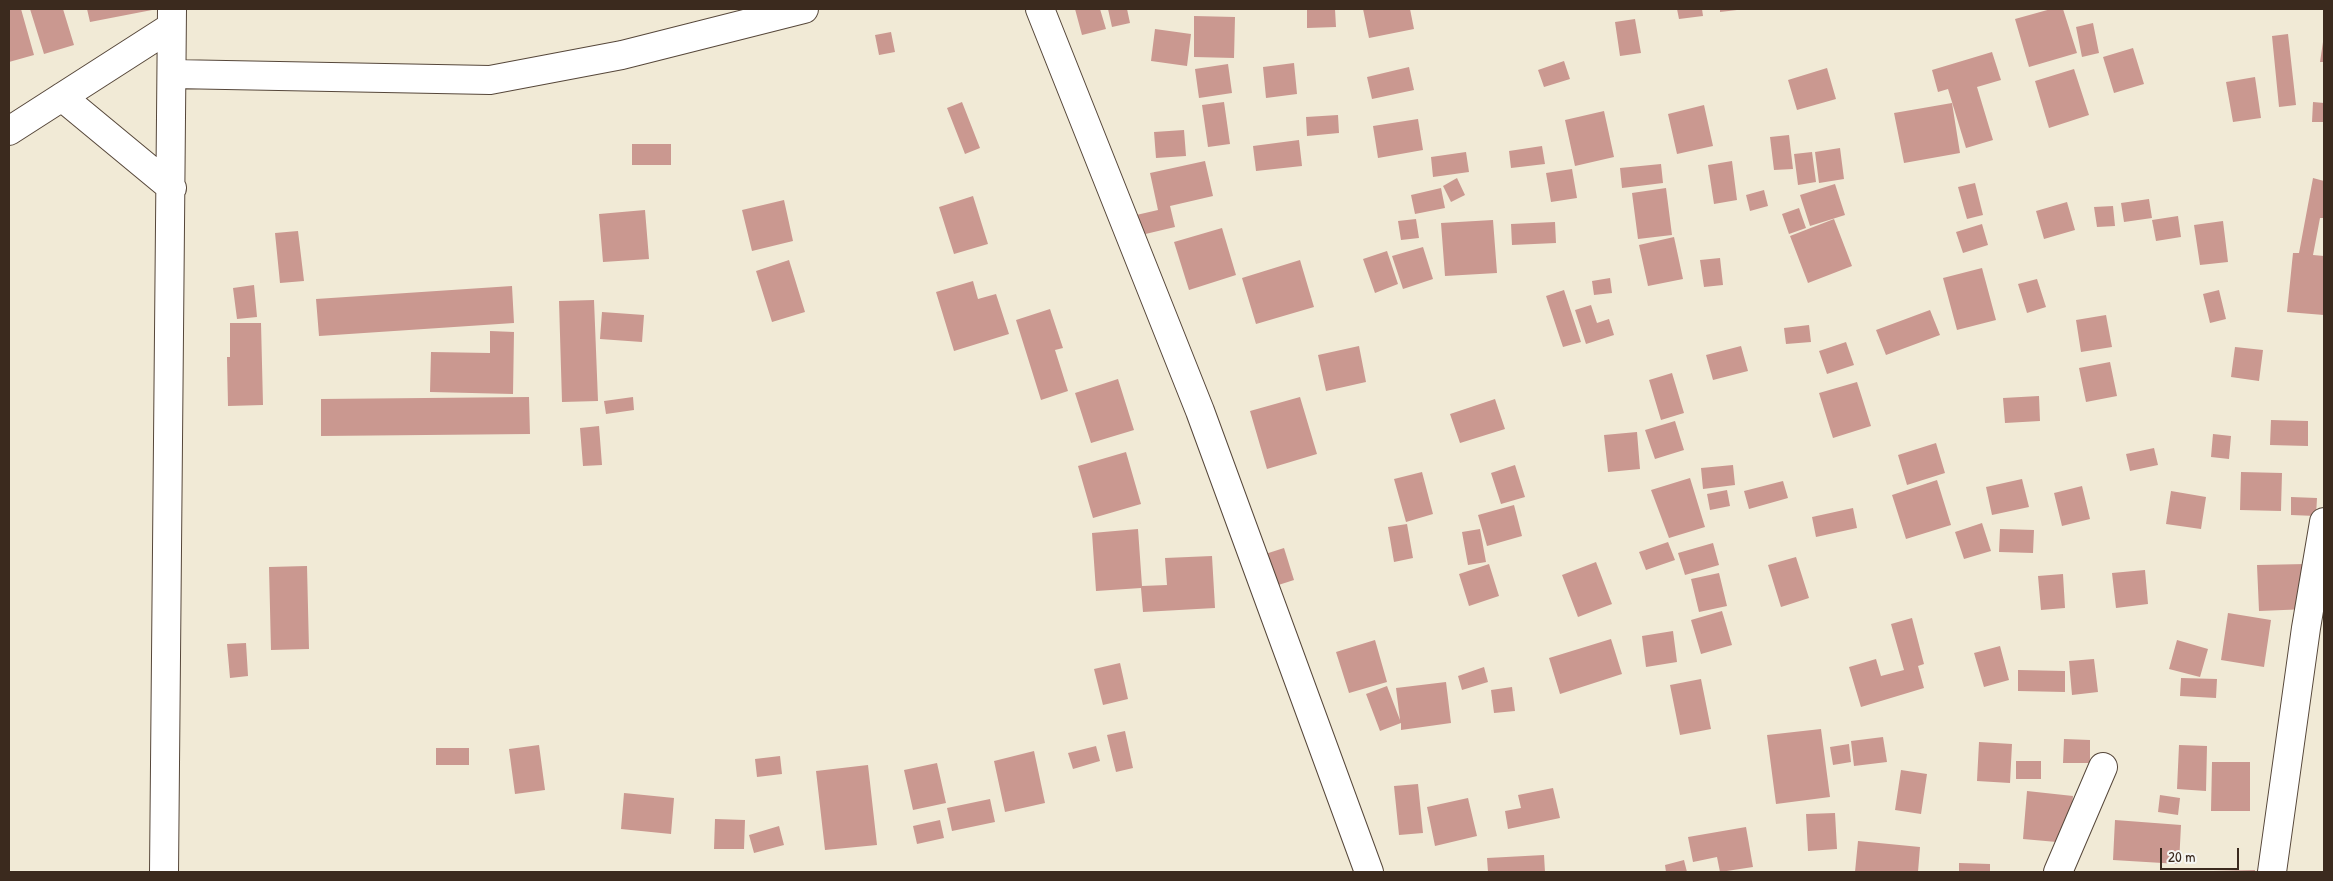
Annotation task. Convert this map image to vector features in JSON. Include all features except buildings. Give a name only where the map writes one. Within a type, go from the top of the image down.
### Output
[{"type":"street","points":[[173,74],[490,80],[622,55],[804,9]]},
{"type":"street","points":[[1040,9],[1200,411],[1369,872]]},
{"type":"street","points":[[164,872],[172,188],[172,18]]},
{"type":"street","points":[[9,131],[62,97],[172,18]]},
{"type":"street","points":[[62,97],[172,188]]},
{"type":"street","points":[[2272,872],[2306,628],[2324,522]]},
{"type":"street","points":[[2058,872],[2103,767]]}]
